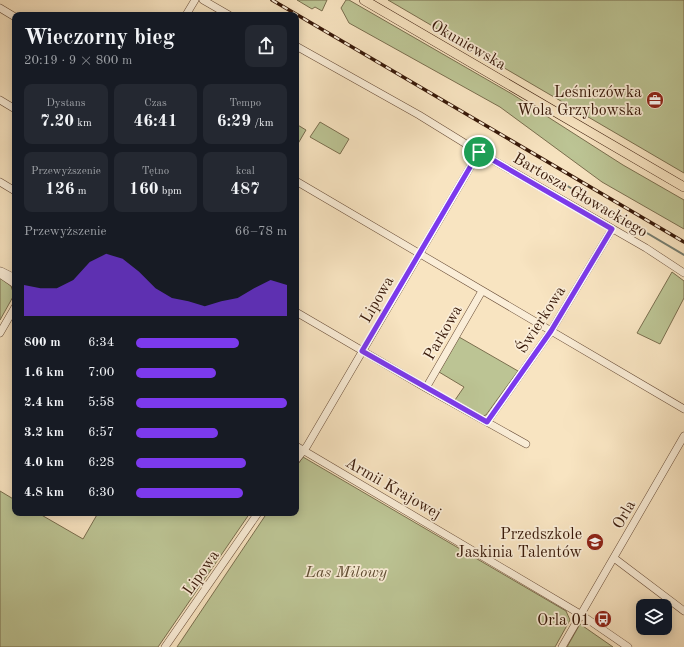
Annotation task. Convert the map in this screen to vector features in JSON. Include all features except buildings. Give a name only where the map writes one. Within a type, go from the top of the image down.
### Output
[{"type":"main road","name":"Okuniewska","points":[[364,0],[684,187]]},
{"type":"street","points":[[188,12],[195,0]]},
{"type":"street","points":[[203,0],[224,12]]},
{"type":"street","points":[[0,8],[12,15]]},
{"type":"street","name":"Bartosza Głowackiego","points":[[299,48],[419,115],[479,152],[660,256],[684,273]]},
{"type":"street","points":[[0,100],[12,107]]},
{"type":"street","name":"Lipowa","points":[[299,456],[479,152]]},
{"type":"street","points":[[0,182],[12,189]]},
{"type":"street","points":[[299,183],[684,409]]},
{"type":"street","name":"Świerkowa","points":[[487,422],[551,331],[612,229]]},
{"type":"street","points":[[0,271],[12,277]]},
{"type":"street","points":[[0,274],[12,282]]},
{"type":"street","name":"Parkowa","points":[[426,388],[482,291]]},
{"type":"street","points":[[0,333],[12,312]]},
{"type":"street","points":[[299,314],[526,444]]},
{"type":"street","name":"Orla","points":[[562,647],[684,436]]},
{"type":"street","name":"Armii Krajowej","points":[[299,448],[580,614],[628,647]]},
{"type":"street","name":"Lipowa","points":[[165,647],[256,516]]},
{"type":"street","points":[[614,558],[684,611]]},
{"type":"green space","points":[[297,0],[327,0],[322,11],[315,7],[312,9]]},
{"type":"green space","points":[[346,0],[349,0],[512,94],[623,165],[684,200],[684,229],[602,182],[500,107],[349,23],[341,8]]},
{"type":"green space","points":[[388,0],[684,0],[684,173]]},
{"type":"green space","points":[[320,122],[349,139],[340,154],[310,137]]},
{"type":"green space","points":[[299,126],[306,130],[299,142]]},
{"type":"green space","points":[[672,272],[684,281],[684,298],[660,344],[637,333]]},
{"type":"green space","points":[[0,278],[11,286],[12,299],[0,320]]},
{"type":"green space","points":[[459,337],[518,371],[486,415],[483,416],[455,400],[464,387],[439,372]]},
{"type":"green space","name":"Las Milowy","points":[[303,457],[566,611],[570,620],[555,647],[177,647],[265,516],[299,516],[299,463]]},
{"type":"green space","points":[[0,491],[12,498],[12,516],[43,516],[83,539],[96,516],[248,516],[158,647],[0,647]]},
{"type":"green space","points":[[580,624],[613,647],[567,647]]},
{"type":"waterway","points":[[564,184],[684,255]]},
{"type":"railway","points":[[272,0],[292,12]]},
{"type":"railway","points":[[299,16],[684,242]]},
{"type":"place","name":"Leśniczówka Wola Grzybowska","points":[[655,100]]},
{"type":"place","name":"Przedszkole Jaskinia Talentów","points":[[595,542]]},
{"type":"place","name":"Orla 01","points":[[603,619]]},
{"type":"route","points":[[479,152],[612,229],[548,337],[487,422],[362,351],[479,152]]}]
